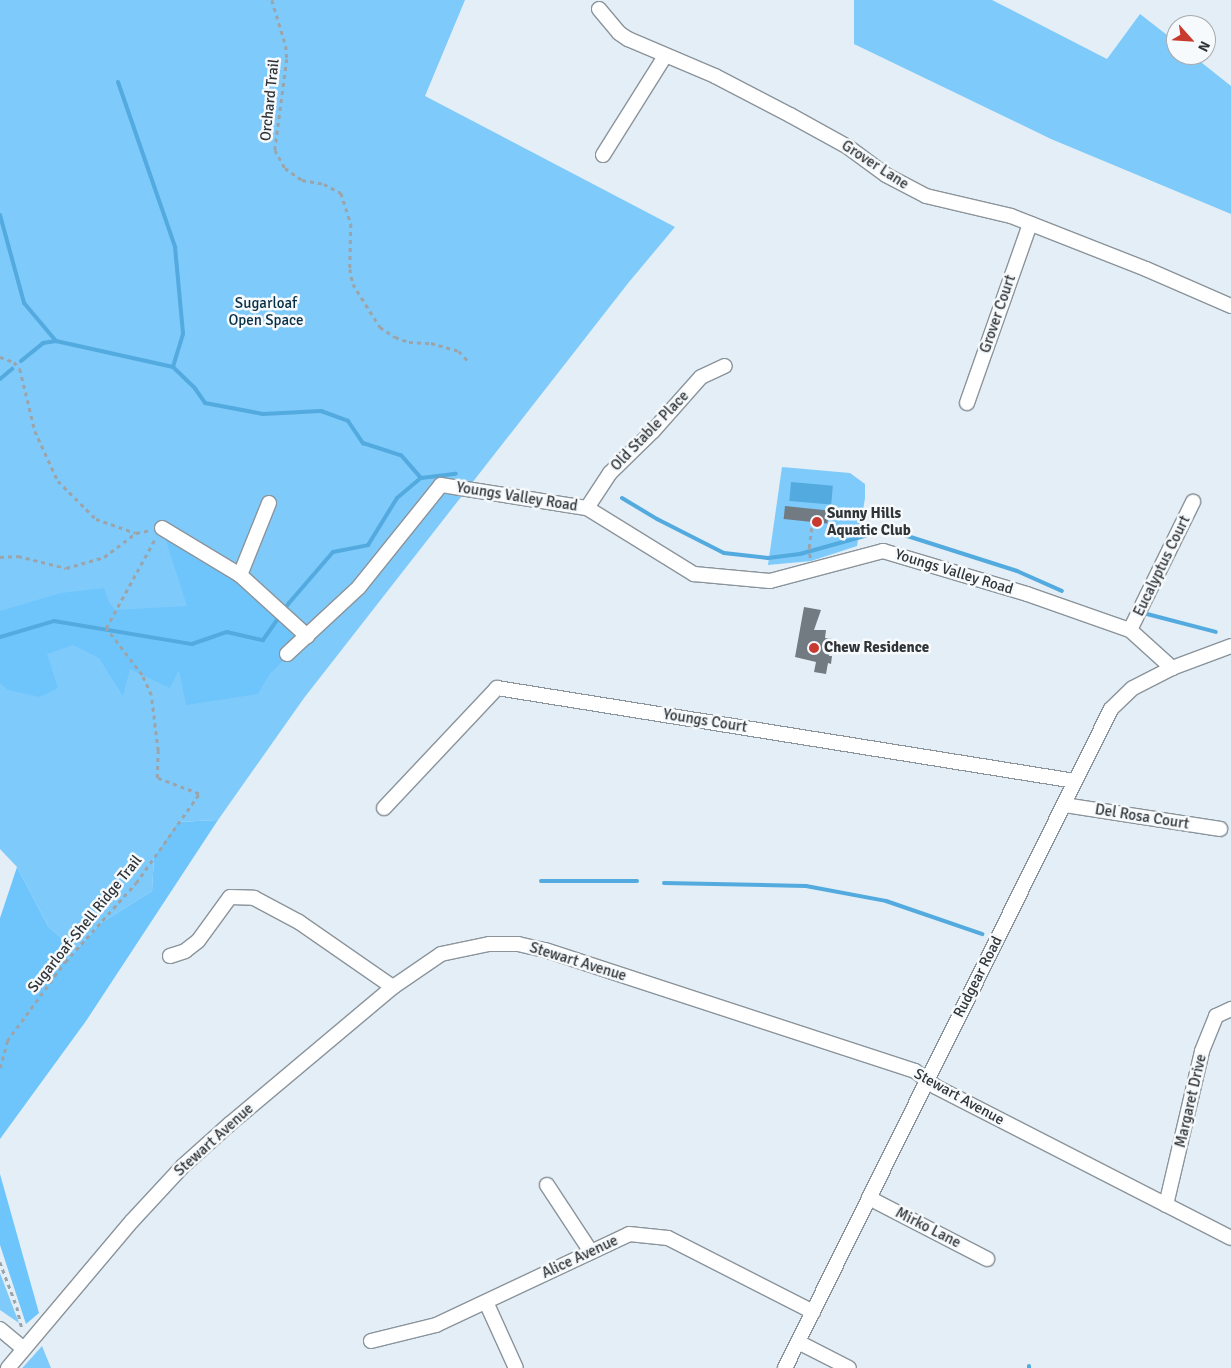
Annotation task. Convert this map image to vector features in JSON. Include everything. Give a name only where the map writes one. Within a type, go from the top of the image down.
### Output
[{"type":"street","name":"Grover Lane","points":[[599,9],[618,33],[665,56],[715,76],[790,115],[848,147],[886,175],[926,196],[1010,216],[1146,269],[1231,306]]},
{"type":"street","points":[[603,155],[665,56]]},
{"type":"street","name":"Grover Court","points":[[967,404],[1030,224]]},
{"type":"street","name":"Old Stable Place","points":[[587,508],[610,473],[653,431],[701,377],[725,366]]},
{"type":"street","name":"Youngs Valley Road","points":[[307,636],[359,587],[441,484],[587,508],[694,574],[770,581],[883,551],[1027,594],[1130,630],[1172,668]]},
{"type":"street","name":"Eucalyptus Court","points":[[1130,630],[1193,502]]},
{"type":"street","points":[[240,575],[269,503]]},
{"type":"street","points":[[162,528],[240,575],[307,636],[288,654]]},
{"type":"street","name":"Rudgear Road","points":[[785,1368],[1111,709],[1133,688],[1172,668],[1231,646]]},
{"type":"street","name":"Youngs Court","points":[[384,808],[497,688],[1076,781]]},
{"type":"street","name":"Del Rosa Court","points":[[1064,805],[1220,829]]},
{"type":"street","points":[[170,956],[184,951],[198,941],[230,897],[254,898],[299,922],[393,987]]},
{"type":"street","name":"Stewart Avenue","points":[[8,1368],[19,1345],[183,1166],[231,1123],[393,987],[441,954],[489,944],[518,944],[544,950],[914,1071],[936,1087],[1231,1238]]},
{"type":"street","name":"Margaret Drive","points":[[1166,1205],[1202,1051],[1216,1016],[1231,1009]]},
{"type":"street","points":[[547,1185],[591,1252]]},
{"type":"street","name":"Mirko Lane","points":[[869,1198],[986,1259]]},
{"type":"street","name":"Alice Avenue","points":[[371,1342],[436,1325],[629,1234],[668,1238],[813,1312]]},
{"type":"street","points":[[486,1302],[516,1368]]},
{"type":"street","points":[[0,1329],[19,1345]]},
{"type":"street","points":[[798,1342],[849,1368]]},
{"type":"path","name":"Orchard Trail","points":[[272,0],[286,46],[287,59],[275,150],[285,168],[302,180],[324,184],[341,193],[351,224],[350,269],[353,284],[380,327],[402,340],[431,343],[459,351],[468,360]]},
{"type":"path","points":[[0,357],[14,362],[20,369],[35,430],[58,481],[96,519],[136,533]]},
{"type":"path","points":[[810,557],[809,548],[812,522]]},
{"type":"path","points":[[0,557],[18,556],[66,568],[104,557],[136,533],[162,528]]},
{"type":"path","name":"Sugarloaf-Shell Ridge Trail","points":[[0,1068],[7,1041],[65,962],[136,883],[199,794],[157,778],[158,751],[152,695],[142,674],[106,628],[162,528]]},
{"type":"path","points":[[0,1262],[24,1327],[19,1345]]},
{"type":"green space","name":"Sugarloaf Open Space","points":[[0,0],[465,0],[425,96],[675,227],[629,282],[304,698],[218,820],[177,822],[154,856],[152,891],[101,923],[65,962],[62,939],[48,926],[17,867],[0,849]]},
{"type":"green space","points":[[854,0],[992,0],[1107,59],[1140,14],[1166,34],[1166,65],[1205,65],[1231,86],[1231,214],[1051,139],[854,44]]},
{"type":"green space","name":"Sunny Hills Aquatic Club","points":[[782,467],[850,473],[865,484],[865,498],[857,546],[811,561],[768,565]]},
{"type":"green space","points":[[0,1273],[8,1294],[19,1323],[0,1310]]},
{"type":"green space","points":[[42,1346],[51,1368],[22,1368],[25,1365]]},
{"type":"shaded area","points":[[791,482],[833,486],[831,505],[789,501]]},
{"type":"shaded area","points":[[162,528],[240,575],[307,636],[269,675],[258,694],[186,705],[179,670],[170,688],[130,669],[123,696],[99,658],[73,645],[47,654],[58,688],[40,697],[8,690],[0,683],[0,611],[61,593],[104,588],[109,602],[115,610],[187,606]]},
{"type":"shaded area","points":[[218,820],[86,1021],[0,1139],[0,918],[17,867],[48,926],[62,939],[65,962],[101,923],[152,891],[154,856],[177,822]]},
{"type":"shaded area","points":[[0,1174],[39,1313],[26,1324],[0,1245]]},
{"type":"building","points":[[785,506],[829,511],[827,524],[784,519]]},
{"type":"building","name":"Chew Residence","points":[[804,607],[821,610],[814,630],[826,630],[825,638],[832,639],[829,656],[832,656],[831,664],[828,663],[826,674],[814,672],[816,662],[795,657]]},
{"type":"waterway","points":[[118,82],[175,247],[183,334],[173,367]]},
{"type":"waterway","points":[[0,215],[24,303],[56,341]]},
{"type":"waterway","points":[[21,361],[43,343],[56,341],[173,367]]},
{"type":"waterway","points":[[173,367],[194,387],[205,403],[263,414],[321,411],[348,421],[363,443],[401,455],[421,478],[456,474]]},
{"type":"waterway","points":[[0,379],[12,369]]},
{"type":"waterway","points":[[0,637],[54,621],[192,644],[227,632],[263,640],[289,603],[333,552],[368,545],[397,498],[421,478]]},
{"type":"waterway","points":[[622,498],[657,519],[724,553],[768,558],[800,554],[875,533]]},
{"type":"waterway","points":[[898,533],[1017,571],[1062,591]]},
{"type":"waterway","points":[[1147,614],[1216,632]]},
{"type":"waterway","points":[[541,881],[637,881]]},
{"type":"waterway","points":[[664,883],[806,886],[886,901],[982,934]]},
{"type":"place","name":"Sunny Hills Aquatic Club","points":[[817,522]]},
{"type":"place","name":"Chew Residence","points":[[814,648]]}]
